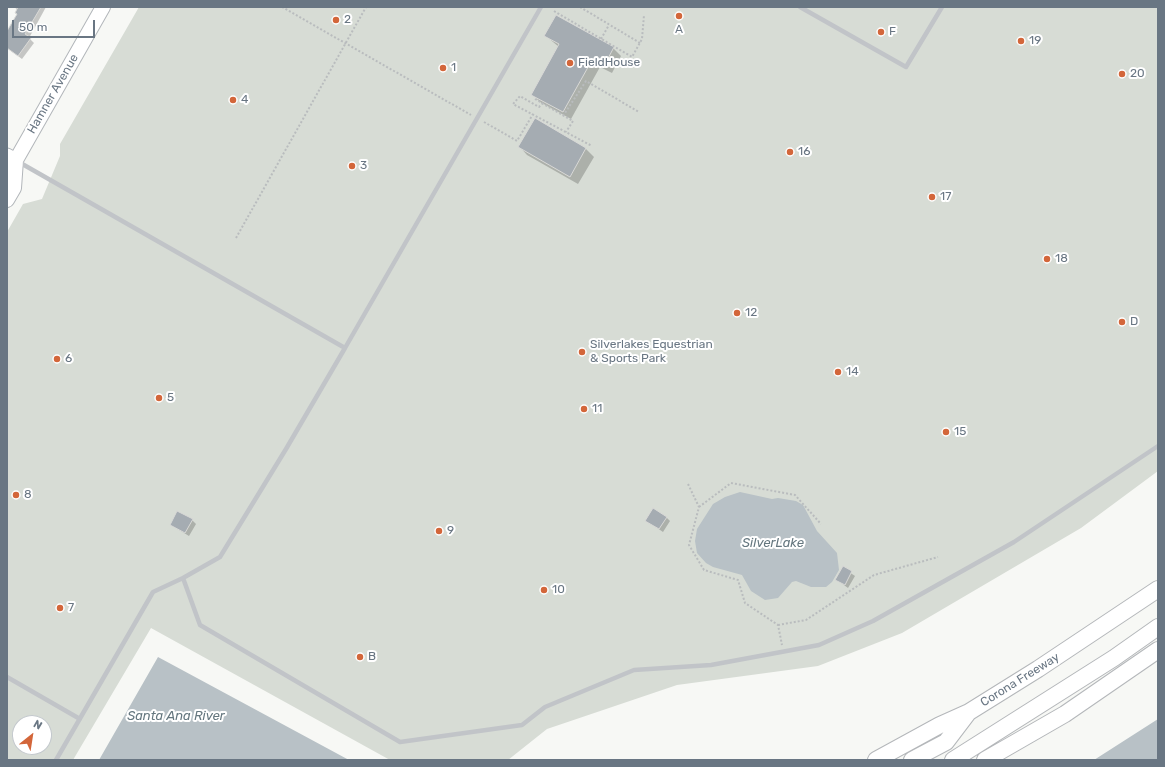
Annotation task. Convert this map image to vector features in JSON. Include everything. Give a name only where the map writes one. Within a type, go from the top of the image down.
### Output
[{"type":"highway","name":"Corona Freeway","points":[[876,760],[940,725],[969,712],[1038,669],[1158,589]]},
{"type":"highway","points":[[954,760],[1114,658],[1158,627]]},
{"type":"highway","points":[[985,760],[1065,714],[1158,650]]},
{"type":"highway","points":[[912,760],[946,742],[969,712]]},
{"type":"main road","name":"Hamner Avenue","points":[[7,200],[14,188],[10,161],[103,7]]},
{"type":"lane","points":[[56,760],[153,592],[184,578],[220,557],[286,449],[345,348],[541,7]]},
{"type":"lane","points":[[800,7],[906,67],[942,7]]},
{"type":"lane","points":[[10,161],[345,348]]},
{"type":"lane","points":[[184,578],[200,624],[400,742],[522,725],[545,707],[634,670],[711,665],[819,645],[873,621],[1014,542],[1158,446]]},
{"type":"lane","points":[[7,677],[80,719]]},
{"type":"path","points":[[282,7],[517,141],[533,114]]},
{"type":"path","points":[[236,238],[366,7]]},
{"type":"path","points":[[580,7],[640,43]]},
{"type":"path","points":[[554,11],[632,57],[640,43],[644,15]]},
{"type":"path","points":[[601,39],[609,25]]},
{"type":"path","points":[[563,116],[586,81],[639,112]]},
{"type":"path","points":[[543,103],[539,107],[520,96],[513,104],[592,146]]},
{"type":"path","points":[[535,99],[573,121],[566,132]]},
{"type":"path","points":[[821,524],[795,495],[731,483],[699,507],[689,545],[704,570],[738,580],[745,603],[778,625],[806,620],[874,575],[938,557]]},
{"type":"path","points":[[688,484],[699,507]]},
{"type":"path","points":[[778,625],[783,652]]},
{"type":"shaded area","name":"Silverlakes Equestrian & Sports Park","points":[[139,7],[1158,7],[1158,471],[1081,528],[902,633],[818,666],[677,685],[547,729],[508,760],[390,760],[151,628],[73,760],[7,760],[7,232],[23,204],[42,199],[60,156],[60,144]]},
{"type":"water","name":"SilverLake","points":[[740,492],[772,499],[778,498],[796,501],[803,505],[817,531],[837,553],[839,570],[832,582],[826,587],[811,587],[796,581],[792,582],[778,598],[765,600],[751,591],[742,575],[713,567],[706,563],[697,553],[695,541],[697,529],[713,504],[725,497]]},
{"type":"water","name":"Santa Ana River","points":[[158,657],[349,760],[99,760]]},
{"type":"water","points":[[1158,719],[1158,760],[1094,760]]},
{"type":"building","points":[[18,7],[41,7],[25,34],[31,38],[18,56],[7,48],[7,31],[17,14],[15,13]]},
{"type":"building","name":"FieldHouse","points":[[556,15],[614,47],[604,66],[592,60],[563,112],[531,95],[559,44],[544,36]]},
{"type":"building","points":[[535,118],[586,148],[570,177],[518,147]]},
{"type":"building","points":[[653,508],[667,517],[659,529],[645,521]]},
{"type":"building","points":[[177,511],[193,519],[185,533],[170,525]]},
{"type":"building","points":[[843,566],[852,571],[845,585],[835,580]]},
{"type":"place","name":"A","points":[[679,16]]},
{"type":"place","name":"2","points":[[336,20]]},
{"type":"place","name":"F","points":[[881,32]]},
{"type":"place","name":"19","points":[[1021,41]]},
{"type":"place","name":"FieldHouse","points":[[570,63]]},
{"type":"place","name":"1","points":[[443,68]]},
{"type":"place","name":"20","points":[[1122,74]]},
{"type":"place","name":"4","points":[[233,100]]},
{"type":"place","name":"16","points":[[790,152]]},
{"type":"place","name":"3","points":[[352,166]]},
{"type":"place","name":"17","points":[[932,197]]},
{"type":"place","name":"18","points":[[1047,259]]},
{"type":"place","name":"12","points":[[737,313]]},
{"type":"place","name":"D","points":[[1122,322]]},
{"type":"place","name":"Silverlakes Equestrian & Sports Park","points":[[582,352]]},
{"type":"place","name":"6","points":[[57,359]]},
{"type":"place","name":"14","points":[[838,372]]},
{"type":"place","name":"5","points":[[159,398]]},
{"type":"place","name":"11","points":[[584,409]]},
{"type":"place","name":"15","points":[[946,432]]},
{"type":"place","name":"8","points":[[16,495]]},
{"type":"place","name":"9","points":[[439,531]]},
{"type":"place","name":"10","points":[[544,590]]},
{"type":"place","name":"7","points":[[60,608]]},
{"type":"place","name":"B","points":[[360,657]]}]
